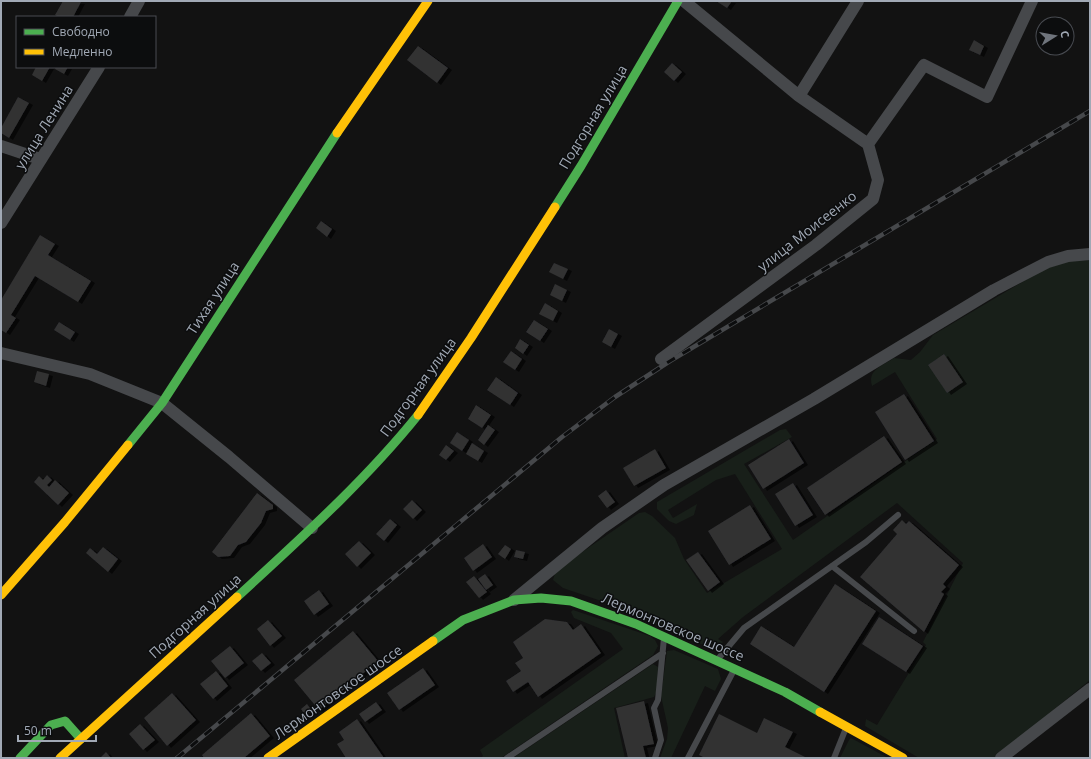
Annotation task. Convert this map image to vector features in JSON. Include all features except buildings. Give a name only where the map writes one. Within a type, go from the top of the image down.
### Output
[{"type":"street","points":[[131,16],[139,1]]},
{"type":"street","name":"Тихая улица","points":[[1,595],[65,522],[162,403],[327,148],[428,1]]},
{"type":"street","name":"Подгорная улица","points":[[60,758],[312,528],[388,452],[424,408],[471,338],[581,166],[678,1]]},
{"type":"street","points":[[684,1],[799,96],[868,144],[924,65],[987,97],[1032,1]]},
{"type":"street","points":[[799,96],[858,1]]},
{"type":"street","name":"улица Ленина","points":[[1,223],[98,68]]},
{"type":"street","name":"улица Моисеенко","points":[[661,359],[816,245],[873,200],[878,180],[868,144]]},
{"type":"street","points":[[1,146],[40,159]]},
{"type":"street","points":[[514,600],[602,528],[664,485],[820,395],[994,290],[1048,262],[1068,256],[1090,254]]},
{"type":"street","points":[[1,353],[90,374],[162,403],[229,457],[312,528]]},
{"type":"street","name":"Лермонтовское шоссе","points":[[268,758],[463,620],[514,600],[541,598],[571,601],[636,624],[785,692],[902,758]]},
{"type":"street","points":[[1001,758],[1090,689]]},
{"type":"street","points":[[20,758],[51,725],[66,721],[81,739]]},
{"type":"lane","points":[[717,661],[744,628],[866,542],[898,515]]},
{"type":"lane","points":[[832,566],[914,631]]},
{"type":"lane","points":[[655,758],[661,740],[654,708],[658,700],[664,637]]},
{"type":"lane","points":[[507,758],[663,653]]},
{"type":"lane","points":[[688,758],[735,669]]},
{"type":"lane","points":[[834,758],[847,726]]},
{"type":"shaded area","points":[[1090,260],[1090,680],[995,758],[919,758],[865,726],[866,719],[877,725],[926,645],[923,642],[963,563],[897,503],[743,617],[718,639],[723,642],[715,650],[610,604],[563,588],[553,580],[556,570],[639,513],[645,512],[652,516],[675,538],[684,559],[707,593],[782,549],[735,474],[716,480],[668,510],[673,518],[697,504],[694,515],[676,524],[669,521],[657,509],[657,502],[780,430],[786,429],[792,437],[744,464],[793,540],[937,439],[895,372],[872,386],[872,376],[880,366],[894,358],[911,360],[920,352],[933,335],[1044,269],[1069,261]]},
{"type":"shaded area","points":[[573,610],[650,636],[655,640],[658,646],[653,655],[501,758],[480,758],[483,756],[480,750],[623,649],[611,633],[574,618],[571,612]]},
{"type":"shaded area","points":[[674,650],[718,669],[721,679],[715,691],[705,686],[671,758],[660,758],[667,739],[668,728],[661,696],[667,651]]},
{"type":"shaded area","points":[[653,664],[658,667],[657,691],[654,697],[614,708],[625,758],[513,758]]},
{"type":"shaded area","points":[[851,738],[888,758],[840,758]]},
{"type":"railway","points":[[177,758],[562,437],[615,397],[670,361],[1090,111]]},
{"type":"traffic: fast","points":[[555,207],[581,166],[678,1]]},
{"type":"traffic: fast","points":[[128,445],[162,403],[337,133]]},
{"type":"traffic: fast","points":[[237,597],[308,532],[354,487],[418,415]]},
{"type":"traffic: fast","points":[[433,641],[463,620],[514,600],[541,598],[571,601],[636,624],[785,692],[820,712]]},
{"type":"traffic: fast","points":[[20,758],[51,725],[65,721],[81,739]]},
{"type":"traffic: slow","points":[[337,133],[428,1]]},
{"type":"traffic: slow","points":[[418,415],[471,338],[555,207]]},
{"type":"traffic: slow","points":[[1,595],[65,522],[128,445]]},
{"type":"traffic: slow","points":[[60,758],[237,597]]},
{"type":"traffic: slow","points":[[268,758],[433,641]]},
{"type":"traffic: slow","points":[[820,712],[903,758]]}]
